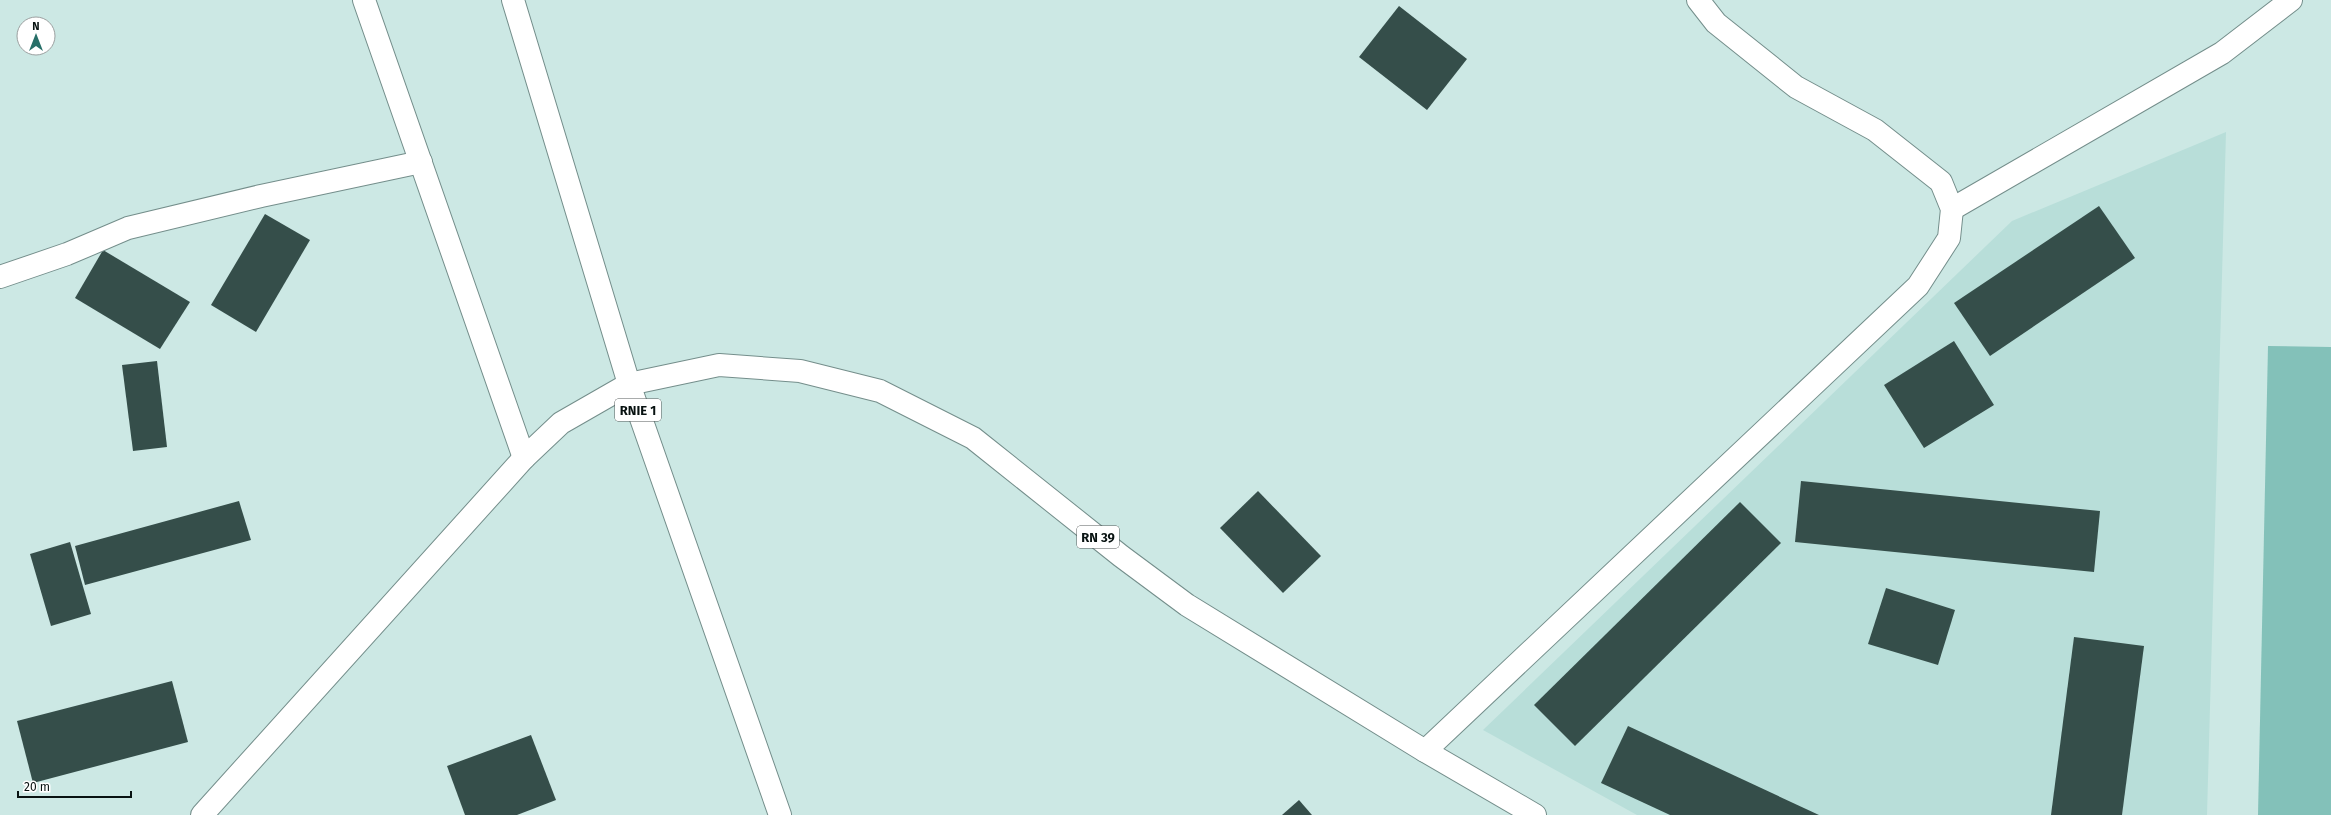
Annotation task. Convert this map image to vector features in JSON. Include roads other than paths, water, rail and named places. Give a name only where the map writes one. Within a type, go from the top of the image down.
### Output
[{"type":"main road","points":[[364,0],[524,458]]},
{"type":"main road","name":"RNIE 1","points":[[513,0],[629,384],[780,815]]},
{"type":"main road","points":[[1425,751],[1918,286],[1949,238],[1952,209],[1941,182],[1875,130],[1796,87],[1716,23],[1698,0]]},
{"type":"main road","points":[[1952,209],[2222,52],[2291,0]]},
{"type":"main road","points":[[0,277],[67,254],[128,228],[261,196],[421,162]]},
{"type":"main road","name":"RN 39","points":[[629,384],[719,365],[800,371],[880,391],[973,438],[1121,556],[1188,605],[1425,751],[1535,815]]},
{"type":"main road","points":[[202,815],[524,458],[561,423],[629,384]]}]
